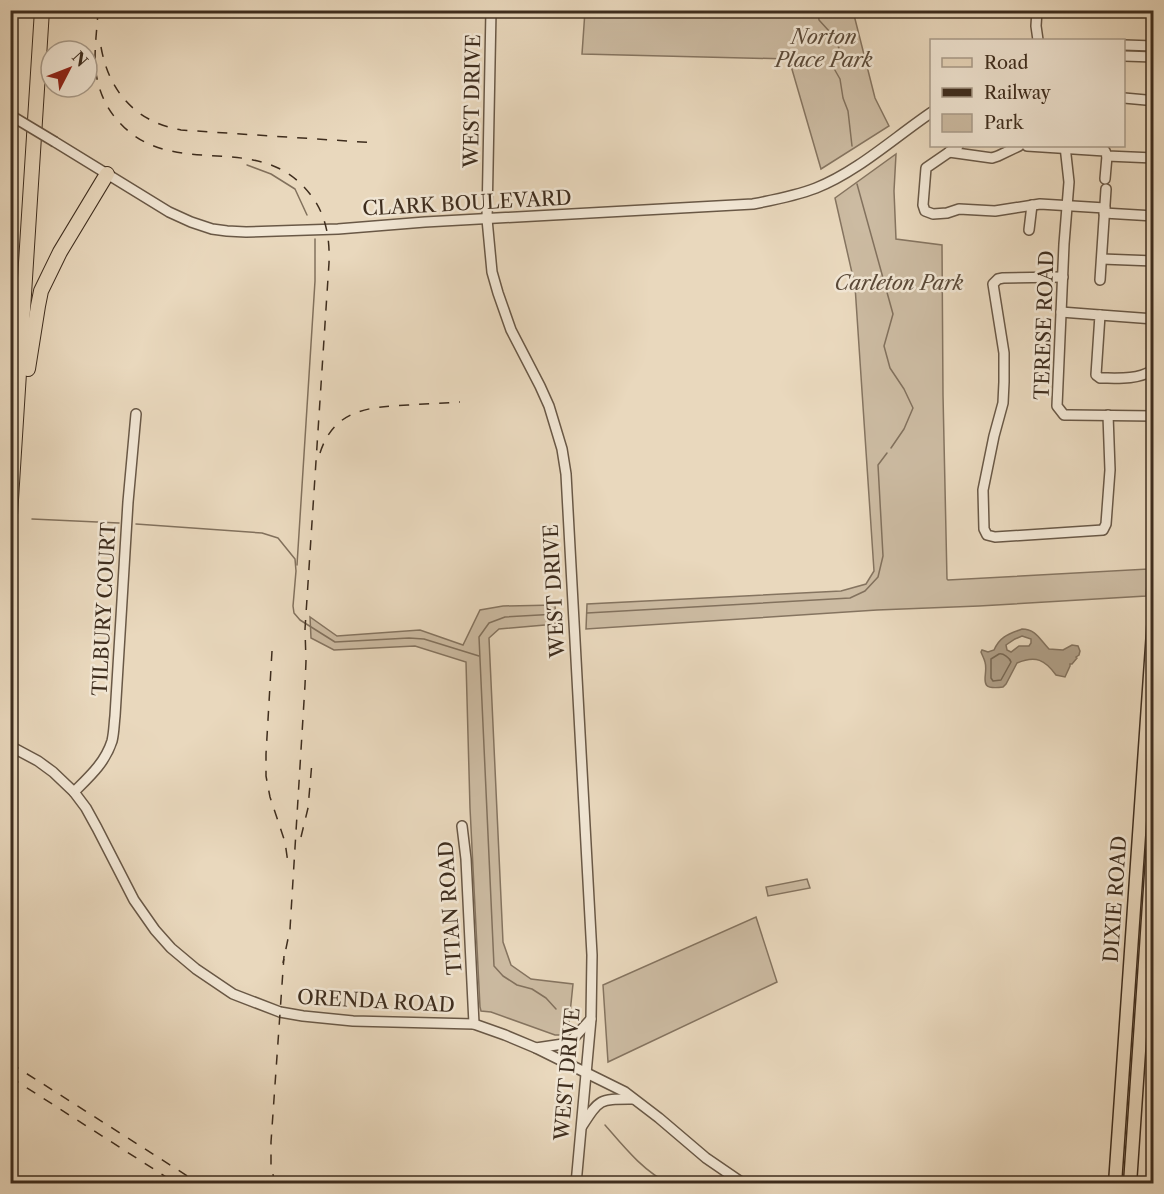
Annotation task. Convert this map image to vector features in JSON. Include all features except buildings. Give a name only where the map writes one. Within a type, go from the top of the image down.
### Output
[{"type":"highway","points":[[10,514],[42,10]]},
{"type":"highway","points":[[17,421],[26,384],[41,291],[60,252],[107,174]]},
{"type":"main road","name":"DIXIE ROAD","points":[[1115,1184],[1150,732],[1154,617]]},
{"type":"main road","name":"DIXIE ROAD","points":[[1130,1184],[1154,830]]},
{"type":"street","name":"WEST DRIVE","points":[[491,10],[487,219],[490,254],[498,293],[511,330],[549,406],[562,449],[566,474],[592,956],[591,1019],[576,1184]]},
{"type":"street","points":[[1037,10],[1038,39]]},
{"type":"street","points":[[1125,45],[1154,46]]},
{"type":"street","points":[[1125,56],[1154,57]]},
{"type":"street","points":[[1125,98],[1154,102]]},
{"type":"street","name":"CLARK BOULEVARD","points":[[10,115],[168,212],[212,229],[246,232],[339,229],[753,204],[802,193],[833,180],[930,113]]},
{"type":"street","points":[[956,147],[926,168],[923,205],[926,211],[933,214],[959,209],[995,211],[1040,204],[1154,216]]},
{"type":"street","points":[[949,152],[992,158],[1017,147]]},
{"type":"street","name":"TERESE ROAD","points":[[1065,147],[1069,182],[1057,406],[1064,415],[1154,416]]},
{"type":"street","points":[[1073,147],[1154,158]]},
{"type":"street","points":[[1101,280],[1106,151]]},
{"type":"street","points":[[1029,230],[1032,205]]},
{"type":"street","points":[[1102,259],[1154,261]]},
{"type":"street","points":[[1063,277],[1003,278],[993,284],[1004,353],[1005,381],[1004,403],[994,436],[983,490],[984,528],[987,535],[995,537],[1103,530],[1106,524],[1110,470],[1108,416]]},
{"type":"street","points":[[1061,312],[1154,319]]},
{"type":"street","points":[[1100,315],[1096,375],[1100,378],[1133,377],[1146,374],[1151,371],[1154,360]]},
{"type":"street","name":"TILBURY COURT","points":[[74,792],[96,771],[112,740],[136,414]]},
{"type":"street","name":"ORENDA ROAD","points":[[10,746],[38,760],[74,792],[86,808],[134,900],[155,930],[171,948],[196,969],[233,993],[280,1012],[303,1016],[353,1021],[474,1024],[506,1035],[634,1099],[706,1158],[744,1184]]},
{"type":"street","name":"TITAN ROAD","points":[[462,826],[467,871],[474,1024]]},
{"type":"street","points":[[536,1048],[563,1044],[572,1040],[591,1019]]},
{"type":"street","points":[[581,1128],[599,1103],[608,1099],[634,1099]]},
{"type":"green space","name":"Norton Place Park","points":[[585,11],[853,11],[875,98],[889,126],[821,169],[789,59],[582,54]]},
{"type":"green space","name":"Carleton Park","points":[[896,154],[894,191],[896,239],[942,245],[947,579],[1148,569],[1146,596],[877,610],[586,629],[587,604],[841,591],[866,584],[874,571],[855,286],[835,198]]},
{"type":"green space","points":[[555,605],[556,624],[499,629],[489,638],[503,942],[511,965],[531,979],[573,984],[568,1033],[565,1035],[555,1035],[491,1012],[481,1011],[470,808],[466,662],[415,646],[334,650],[311,638],[310,617],[337,636],[420,630],[463,645],[480,610],[503,606]]},
{"type":"green space","points":[[807,879],[810,888],[768,896],[766,887]]},
{"type":"green space","points":[[756,917],[777,982],[608,1062],[603,985]]},
{"type":"water","points":[[1022,629],[1031,631],[1049,649],[1063,650],[1072,645],[1078,646],[1079,655],[1070,664],[1065,677],[1056,675],[1040,660],[1030,659],[1017,663],[1003,687],[989,687],[985,681],[986,667],[982,650],[988,652],[994,650],[1002,639]],"holes":[[[1022,636],[1031,639],[1029,646],[1019,646],[1011,652],[1007,650],[1006,645],[1015,639]]]},
{"type":"waterway","points":[[816,10],[819,20],[839,48],[832,65],[840,79],[848,111],[852,146]]},
{"type":"waterway","points":[[247,165],[271,174],[295,189],[307,215]]},
{"type":"waterway","points":[[857,184],[893,314],[884,346],[890,368],[913,408],[904,429],[891,448]]},
{"type":"waterway","points":[[297,565],[315,281],[315,239]]},
{"type":"waterway","points":[[587,613],[850,598],[865,591],[878,577],[883,556],[878,465],[887,453]]},
{"type":"waterway","points":[[32,519],[119,523]]},
{"type":"waterway","points":[[136,524],[262,533],[278,538],[295,559],[294,613],[300,620],[335,642],[424,639],[479,656]]},
{"type":"waterway","points":[[556,1009],[546,998],[532,989],[517,985],[503,976],[494,966],[479,637],[489,623],[505,617],[557,614]]},
{"type":"waterway","points":[[605,1125],[643,1166],[670,1184]]},
{"type":"railway","points":[[98,10],[96,74],[104,99],[120,123],[142,140],[165,150],[242,158],[266,163],[289,174],[310,194],[320,210],[328,235],[329,263],[305,629],[305,685],[290,929],[283,963]]},
{"type":"railway","points":[[101,47],[105,63],[118,91],[138,112],[165,126],[181,130],[377,143]]},
{"type":"railway","points":[[320,453],[326,438],[334,427],[355,413],[380,407],[460,402]]},
{"type":"railway","points":[[272,651],[266,776],[270,797],[285,842],[288,863]]},
{"type":"railway","points":[[301,837],[308,808],[312,762]]},
{"type":"railway","points":[[275,1184],[271,1165],[271,1142],[284,956]]},
{"type":"railway","points":[[10,1063],[200,1184]]},
{"type":"railway","points":[[10,1077],[177,1184]]}]
